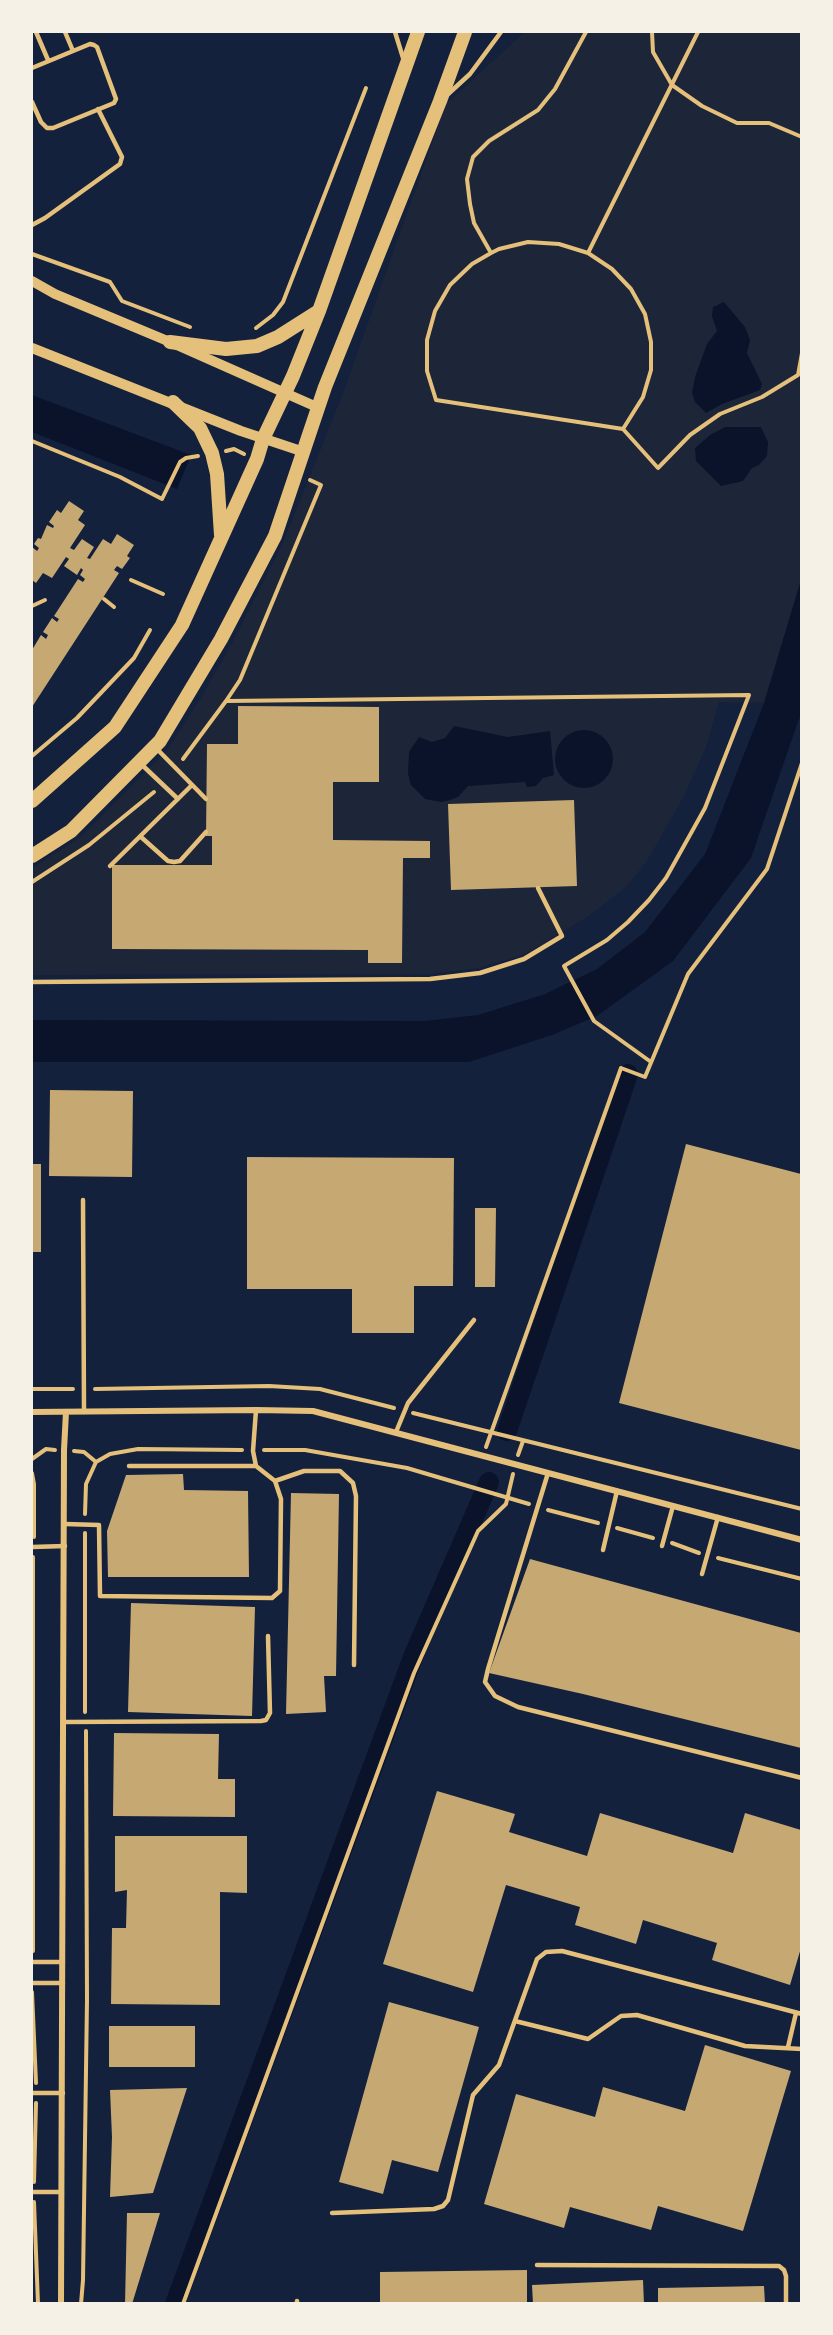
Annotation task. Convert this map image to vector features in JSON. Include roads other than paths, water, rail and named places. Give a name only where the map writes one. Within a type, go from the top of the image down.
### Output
[{"type":"main road","points":[[32,801],[115,727],[182,625],[257,459],[263,439],[319,311],[418,32]]},
{"type":"main road","points":[[32,856],[71,831],[160,741],[221,639],[275,536],[351,320],[440,101],[465,32]]},
{"type":"main road","points":[[170,342],[226,349],[256,346],[278,337],[319,311]]},
{"type":"main road","points":[[173,402],[200,428],[212,453],[217,474],[221,537]]},
{"type":"street","points":[[32,282],[319,408]]},
{"type":"street","points":[[32,348],[304,453]]},
{"type":"street","points":[[32,1412],[313,1411],[801,1540]]},
{"type":"street","points":[[61,2304],[66,1412]]},
{"type":"lane","points":[[36,32],[48,60]]},
{"type":"lane","points":[[65,32],[73,51]]},
{"type":"lane","points":[[395,32],[406,66]]},
{"type":"lane","points":[[440,101],[470,74],[501,32]]},
{"type":"lane","points":[[32,68],[90,44],[97,47],[116,99],[114,103],[53,128],[46,128],[40,122],[32,102]]},
{"type":"lane","points":[[32,225],[120,164],[122,156],[98,109]]},
{"type":"lane","points":[[154,747],[206,799]]},
{"type":"lane","points":[[139,761],[178,799]]},
{"type":"lane","points":[[110,866],[192,785]]},
{"type":"lane","points":[[141,837],[168,861],[174,862],[180,861],[206,832]]},
{"type":"lane","points":[[32,982],[430,979],[480,973],[524,959],[562,936],[538,888]]},
{"type":"lane","points":[[83,1200],[84,1412]]},
{"type":"lane","points":[[396,1432],[408,1403],[474,1320]]},
{"type":"lane","points":[[256,1410],[253,1450],[256,1466]]},
{"type":"lane","points":[[65,1524],[99,1525],[100,1596],[272,1598],[280,1591],[281,1499],[275,1481],[256,1466],[129,1466]]},
{"type":"lane","points":[[275,1481],[304,1472],[340,1471],[353,1482],[356,1496],[354,1665]]},
{"type":"lane","points":[[548,1473],[488,1669],[485,1682],[495,1696],[518,1707],[801,1778]]},
{"type":"lane","points":[[603,1550],[616,1491]]},
{"type":"lane","points":[[663,1544],[673,1506]]},
{"type":"lane","points":[[702,1574],[717,1517]]},
{"type":"lane","points":[[32,1547],[65,1546]]},
{"type":"lane","points":[[64,1722],[261,1722],[266,1720],[270,1713],[268,1636]]},
{"type":"lane","points":[[332,2213],[434,2209],[443,2206],[448,2200],[474,2095],[499,2065],[540,1955],[562,1951],[799,2013],[788,2047]]},
{"type":"lane","points":[[32,1962],[63,1962]]},
{"type":"lane","points":[[32,1983],[63,1983]]},
{"type":"lane","points":[[515,2021],[588,2039],[621,2016],[637,2015],[745,2046],[801,2049]]},
{"type":"lane","points":[[34,2093],[63,2093]]},
{"type":"lane","points":[[33,2192],[62,2192]]},
{"type":"lane","points":[[537,2265],[779,2266],[784,2270],[786,2276],[786,2304]]},
{"type":"waterway","points":[[507,1431],[628,1074]]},
{"type":"waterway","points":[[175,2304],[413,1657],[489,1482]]}]
